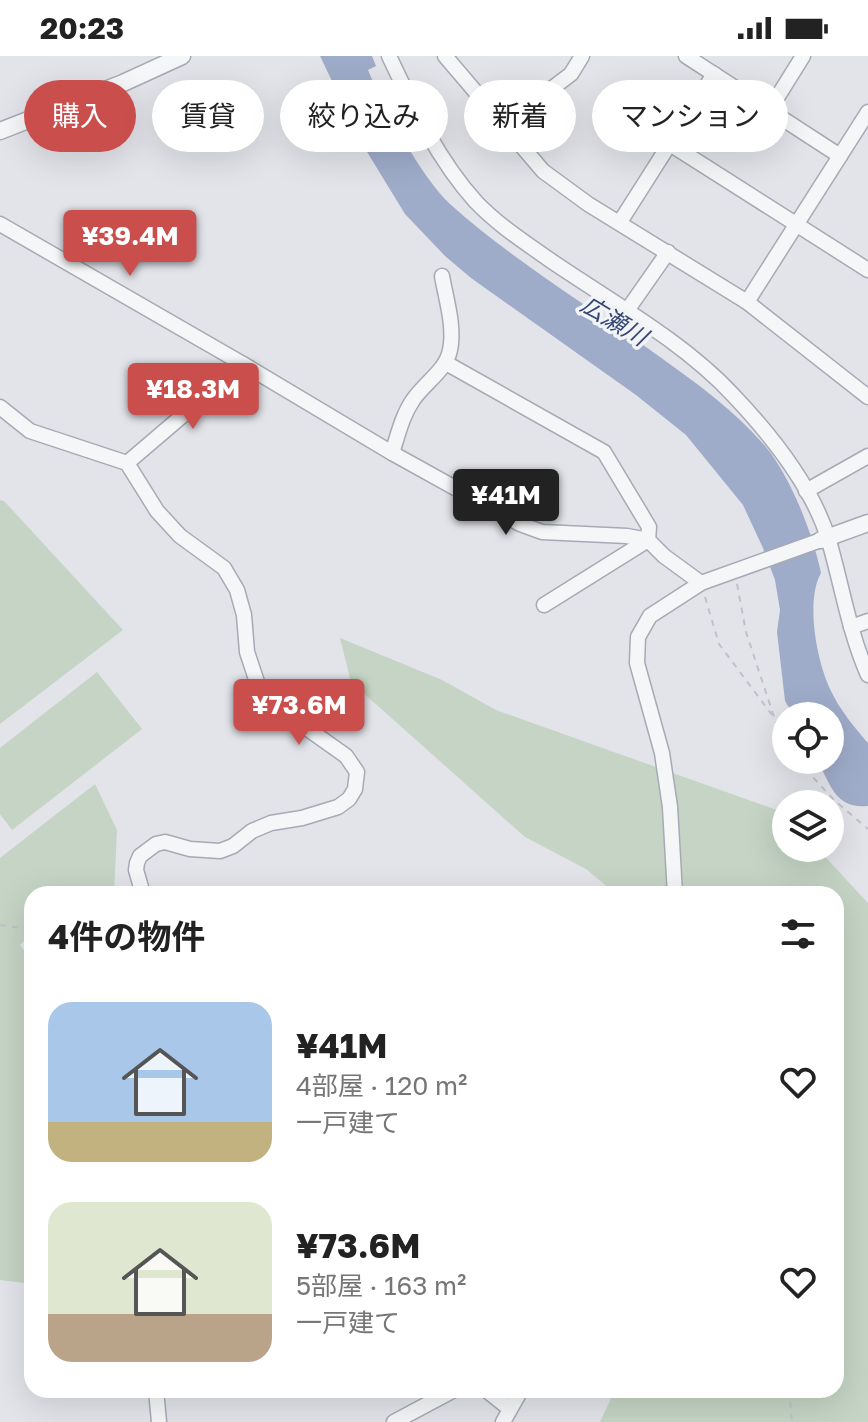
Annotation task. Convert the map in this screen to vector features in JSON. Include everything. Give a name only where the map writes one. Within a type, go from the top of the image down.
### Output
[{"type":"street","points":[[0,131],[123,83],[182,56]]},
{"type":"street","points":[[389,56],[444,160],[476,202],[513,234],[696,359],[733,395],[779,451],[806,491],[825,539],[868,675]]},
{"type":"street","points":[[445,56],[466,80]]},
{"type":"street","points":[[563,80],[571,74],[582,56]]},
{"type":"street","points":[[686,56],[724,80]]},
{"type":"street","points":[[788,80],[803,56]]},
{"type":"street","points":[[710,80],[714,74]]},
{"type":"street","points":[[747,302],[868,112]]},
{"type":"street","points":[[788,121],[840,156]]},
{"type":"street","points":[[528,152],[543,171],[588,204],[747,302],[868,397]]},
{"type":"street","points":[[620,222],[665,152]]},
{"type":"street","points":[[683,152],[868,270]]},
{"type":"street","points":[[0,224],[392,453],[520,524],[542,532],[627,536],[648,540],[701,583]]},
{"type":"street","points":[[626,312],[668,252]]},
{"type":"street","points":[[392,453],[402,422],[414,399],[446,363],[451,349],[451,329],[442,276]]},
{"type":"street","points":[[446,363],[604,452],[649,527],[648,540]]},
{"type":"street","points":[[127,463],[243,364]]},
{"type":"street","points":[[0,407],[30,431],[127,463],[157,511],[180,536],[224,568],[237,590],[244,615],[247,652],[258,685],[277,707],[346,756],[354,766],[358,781],[349,799],[338,807],[271,823],[220,851],[190,849],[165,842],[156,844],[140,856],[137,863],[141,886]]},
{"type":"street","points":[[806,491],[868,456]]},
{"type":"street","points":[[675,886],[670,807],[662,753],[637,663],[638,637],[650,616],[701,583],[868,523]]},
{"type":"street","points":[[544,605],[648,540]]},
{"type":"street","points":[[851,627],[868,621]]},
{"type":"street","points":[[157,1398],[159,1422]]},
{"type":"street","points":[[394,1422],[439,1398]]},
{"type":"street","points":[[493,1398],[507,1415]]},
{"type":"path","points":[[701,583],[719,644],[772,714]]},
{"type":"path","points":[[737,586],[746,632],[772,707]]},
{"type":"path","points":[[810,774],[868,829]]},
{"type":"path","points":[[0,925],[24,928]]},
{"type":"path","points":[[790,1398],[792,1422]]},
{"type":"green space","points":[[0,500],[123,630],[0,724]]},
{"type":"green space","points":[[340,638],[442,680],[496,710],[772,808],[772,862],[830,862],[868,903],[868,1422],[600,1422],[611,1398],[844,1398],[844,886],[606,886],[586,869],[525,837],[351,682]]},
{"type":"green space","points":[[97,672],[142,729],[12,830],[0,814],[0,748]]},
{"type":"green space","points":[[95,784],[117,830],[114,886],[24,886],[24,941],[20,945],[24,950],[24,1283],[0,1280],[0,858]]},
{"type":"water","points":[[320,56],[372,56],[376,66],[368,70],[373,80],[331,80]]},
{"type":"water","points":[[367,152],[411,152],[439,192],[474,225],[702,388],[766,447],[792,490],[817,558],[821,573],[816,585],[813,615],[817,649],[826,679],[838,702],[785,701],[777,632],[780,610],[775,580],[743,505],[686,435],[636,395],[471,278],[405,214]]},
{"type":"water","points":[[844,712],[868,743],[868,806],[848,804],[844,801],[844,790],[833,790],[825,774],[844,774]]},
{"type":"water label","name":"広瀬川","points":[[614,321]]}]
